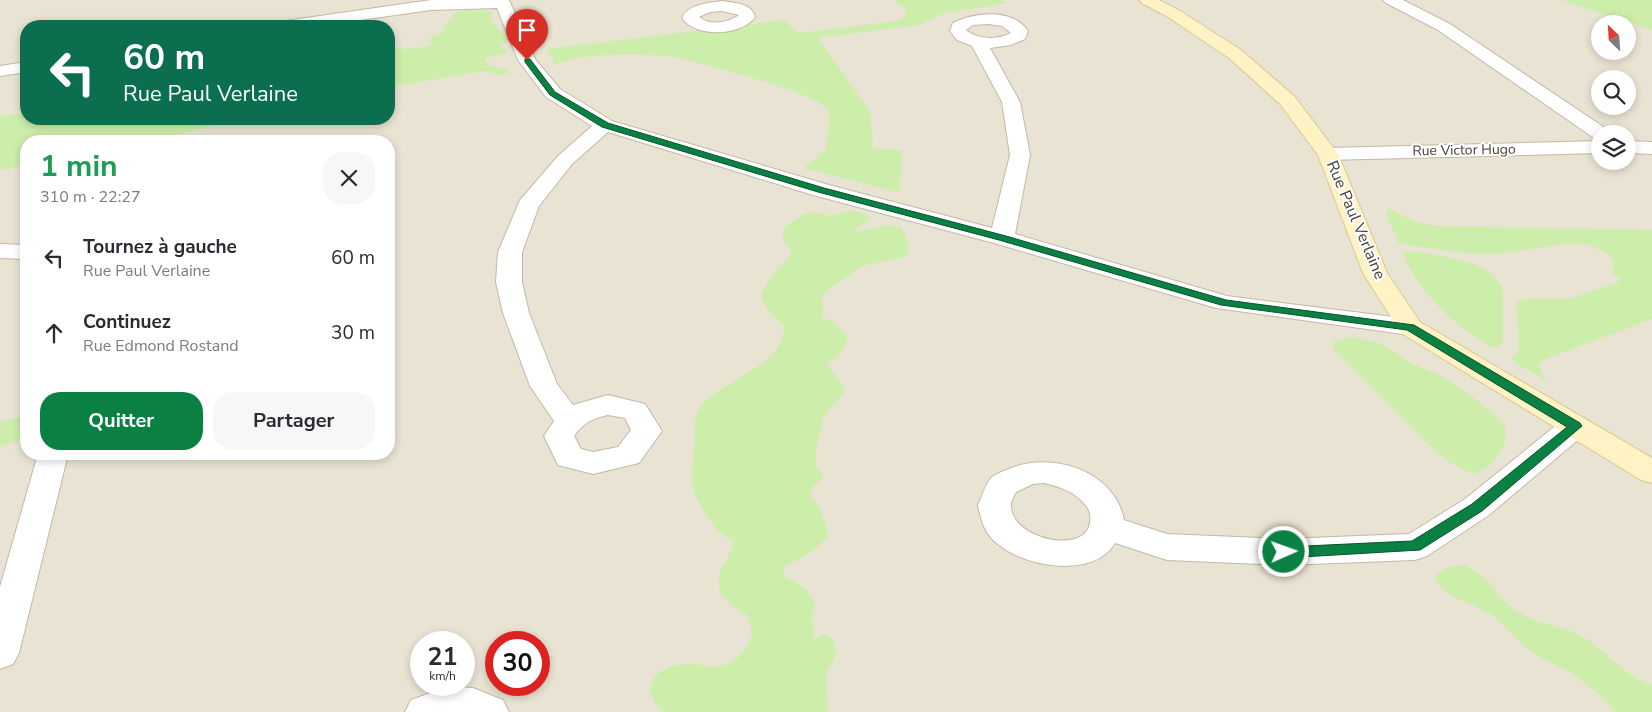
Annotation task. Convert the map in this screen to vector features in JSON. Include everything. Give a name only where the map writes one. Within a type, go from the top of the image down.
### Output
[{"type":"street","name":"Rue Paul Verlaine","points":[[1147,0],[1174,14],[1235,54],[1287,100],[1328,154],[1375,273],[1410,327],[1652,472]]},
{"type":"street","points":[[1391,0],[1444,27],[1591,127]]},
{"type":"street","points":[[326,20],[431,5],[501,1],[527,60],[553,94],[605,125],[821,190],[1002,238],[1225,303],[1410,327]]},
{"type":"street","points":[[978,41],[1011,102],[1020,155],[1002,238]]},
{"type":"street","points":[[0,71],[20,68]]},
{"type":"street","points":[[569,420],[544,386],[516,313],[509,282],[510,252],[528,205],[565,160],[605,125]]},
{"type":"street","name":"Rue Victor Hugo","points":[[1328,154],[1591,147]]},
{"type":"street","points":[[1636,147],[1652,148]]},
{"type":"street","points":[[0,251],[20,252]]},
{"type":"street","points":[[1106,527],[1167,546],[1284,552],[1415,546],[1477,507],[1575,426]]},
{"type":"street","points":[[0,653],[50,460]]},
{"type":"street","points":[[425,712],[438,706],[457,702],[474,705],[489,712]]},
{"type":"shaded area","points":[[0,0],[1560,0],[1606,15],[1591,15],[1591,60],[1636,60],[1636,25],[1652,30],[1652,712],[0,712]]},
{"type":"green space","points":[[893,0],[1001,0],[1007,3],[945,13],[918,25],[818,38],[870,112],[873,149],[902,150],[900,193],[804,168],[826,150],[830,112],[822,104],[806,96],[761,80],[680,58],[634,54],[599,55],[568,60],[555,65],[547,49],[784,20],[798,33],[897,21],[905,16],[907,10]]},
{"type":"green space","points":[[1560,0],[1652,0],[1652,30],[1636,25],[1636,15],[1606,15]]},
{"type":"green space","points":[[471,10],[492,12],[491,22],[496,25],[498,30],[503,31],[504,37],[507,39],[501,47],[508,51],[504,54],[485,58],[485,62],[492,66],[508,69],[509,73],[498,75],[485,71],[395,86],[395,50],[426,47],[432,44],[430,39],[432,36],[447,31],[443,28],[453,18],[451,15]]},
{"type":"green space","points":[[20,114],[20,125],[214,125],[174,135],[20,135],[20,167],[0,170],[0,116]]},
{"type":"green space","points":[[1389,208],[1412,221],[1436,226],[1652,230],[1652,319],[1545,359],[1539,364],[1541,372],[1547,381],[1517,364],[1512,359],[1519,350],[1516,303],[1524,299],[1569,299],[1616,283],[1620,280],[1613,273],[1614,262],[1610,255],[1591,245],[1564,244],[1498,254],[1473,254],[1399,244],[1386,213]]},
{"type":"green space","points":[[847,211],[856,211],[871,217],[852,233],[887,225],[901,227],[907,241],[909,256],[861,266],[822,295],[823,318],[833,322],[848,337],[841,352],[827,364],[845,389],[826,414],[822,425],[818,441],[816,464],[817,468],[823,472],[822,479],[814,486],[811,494],[811,497],[818,505],[828,536],[820,545],[783,569],[785,577],[804,589],[814,602],[815,608],[812,613],[814,639],[825,634],[833,638],[836,654],[826,674],[828,712],[663,712],[655,703],[650,689],[653,679],[657,674],[675,665],[696,664],[711,667],[730,663],[741,654],[753,633],[746,614],[731,605],[720,593],[719,573],[734,541],[718,531],[693,490],[691,475],[696,416],[701,407],[711,397],[764,362],[775,352],[782,340],[784,325],[771,314],[764,304],[762,295],[770,279],[792,251],[784,240],[784,227],[804,214],[815,212],[829,216]]},
{"type":"green space","points":[[1408,251],[1447,257],[1475,265],[1497,279],[1503,289],[1503,341],[1500,346],[1491,347],[1478,339],[1452,319],[1428,295],[1418,282],[1403,254],[1403,252]]},
{"type":"green space","points":[[1351,337],[1385,346],[1417,366],[1446,379],[1485,407],[1501,422],[1506,431],[1504,444],[1495,460],[1485,469],[1473,474],[1449,462],[1429,445],[1332,346],[1335,341]]},
{"type":"green space","points":[[20,417],[19,441],[0,446],[0,422]]},
{"type":"green space","points":[[1464,565],[1480,574],[1515,610],[1532,619],[1583,637],[1634,677],[1652,685],[1652,712],[1615,712],[1580,679],[1532,652],[1494,617],[1480,608],[1450,595],[1438,585],[1434,578],[1443,569]]},
{"type":"route","points":[[527,60],[553,94],[605,125],[821,190],[1002,238],[1225,303],[1311,316],[1410,327],[1575,426],[1477,507],[1415,546],[1284,552]]}]
